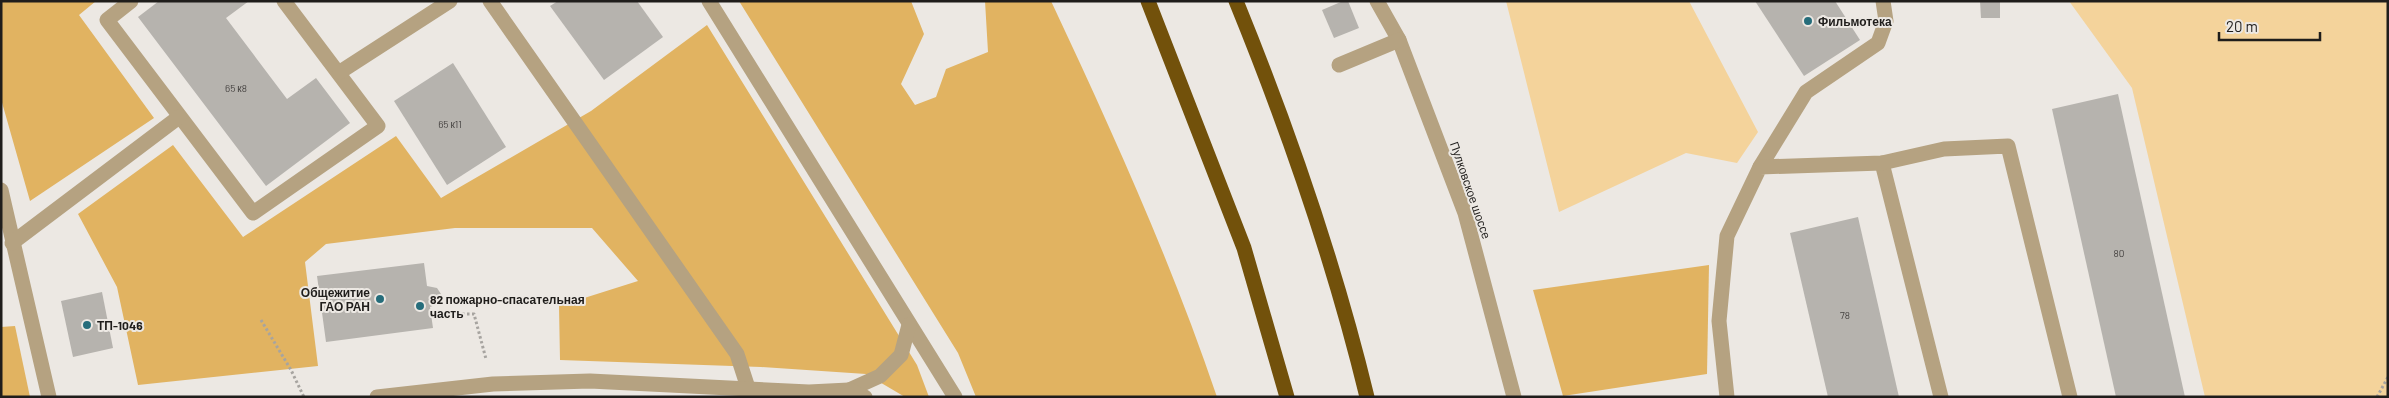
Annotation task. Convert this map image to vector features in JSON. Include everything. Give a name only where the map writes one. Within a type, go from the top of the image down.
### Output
[{"type":"highway","points":[[1148,1],[1244,248],[1287,397]]},
{"type":"highway","points":[[1236,1],[1275,98],[1319,222],[1367,397]]},
{"type":"street","points":[[131,1],[107,20],[253,213],[378,126],[340,72],[284,1]]},
{"type":"street","points":[[340,72],[450,1]]},
{"type":"street","points":[[490,1],[737,354],[750,393]]},
{"type":"street","points":[[709,1],[955,397]]},
{"type":"street","name":"Пулковское шоссе","points":[[1377,1],[1399,40],[1465,213],[1514,397]]},
{"type":"street","points":[[1727,397],[1719,322],[1727,236],[1760,167],[1806,92],[1878,43],[1886,21],[1883,1]]},
{"type":"street","points":[[1339,65],[1399,40]]},
{"type":"street","points":[[12,243],[179,117]]},
{"type":"street","points":[[1760,167],[1882,163],[1944,149],[2008,146],[2070,397]]},
{"type":"street","points":[[1882,163],[1940,397]]},
{"type":"street","points":[[1,190],[49,397]]},
{"type":"street","points":[[377,397],[493,384],[516,390],[590,381],[750,393],[849,390],[880,376],[901,355],[909,325]]},
{"type":"street","points":[[849,390],[865,397]]},
{"type":"path","points":[[447,314],[474,314],[493,384]]},
{"type":"path","points":[[262,320],[292,370],[304,397]]},
{"type":"path","points":[[2377,397],[2388,376]]},
{"type":"shaded area","points":[[1,1],[96,1],[79,15],[154,118],[30,201],[1,99]]},
{"type":"shaded area","points":[[739,1],[911,1],[924,34],[901,84],[915,105],[936,97],[946,69],[988,52],[985,1],[1051,1],[1140,197],[1180,296],[1217,397],[976,397],[958,353]]},
{"type":"shaded area","points":[[1506,1],[1689,1],[1758,132],[1737,163],[1686,153],[1559,212]]},
{"type":"shaded area","points":[[2069,1],[2388,1],[2388,397],[2205,397],[2132,88]]},
{"type":"shaded area","points":[[707,25],[917,365],[929,397],[905,397],[866,374],[761,367],[560,360],[559,306],[638,281],[592,228],[455,228],[326,244],[305,262],[318,366],[138,385],[117,287],[78,214],[173,145],[243,237],[396,136],[441,198],[591,111]]},
{"type":"shaded area","points":[[1709,265],[1707,374],[1563,396],[1533,290]]},
{"type":"shaded area","points":[[15,326],[30,397],[1,397],[1,327]]},
{"type":"building","points":[[159,1],[249,1],[226,18],[287,99],[316,78],[350,123],[266,186],[138,17]]},
{"type":"building","points":[[558,1],[637,1],[663,37],[604,80],[550,6]]},
{"type":"building","points":[[1343,1],[1348,1],[1359,28],[1334,38],[1322,10]]},
{"type":"building","name":"Фильмотека","points":[[1755,1],[1835,1],[1860,40],[1804,76]]},
{"type":"building","points":[[1980,1],[2000,1],[2000,18],[1981,18]]},
{"type":"building","points":[[453,63],[506,147],[447,185],[394,101]]},
{"type":"building","points":[[2118,94],[2185,397],[2116,397],[2052,109]]},
{"type":"building","points":[[1858,217],[1899,397],[1828,397],[1790,233]]},
{"type":"building","name":"Общежитие ГАО РАН","points":[[424,263],[427,286],[437,288],[441,294],[440,303],[430,307],[433,328],[326,342],[317,276]]},
{"type":"building","name":"ТП-1046","points":[[102,292],[113,348],[73,357],[61,301]]},
{"type":"place","name":"Фильмотека","points":[[1808,21]]},
{"type":"place","name":"Общежитие ГАО РАН","points":[[380,299]]},
{"type":"place","name":"82 пожарно-спасательная часть","points":[[420,306]]},
{"type":"place","name":"ТП-1046","points":[[87,325]]}]
